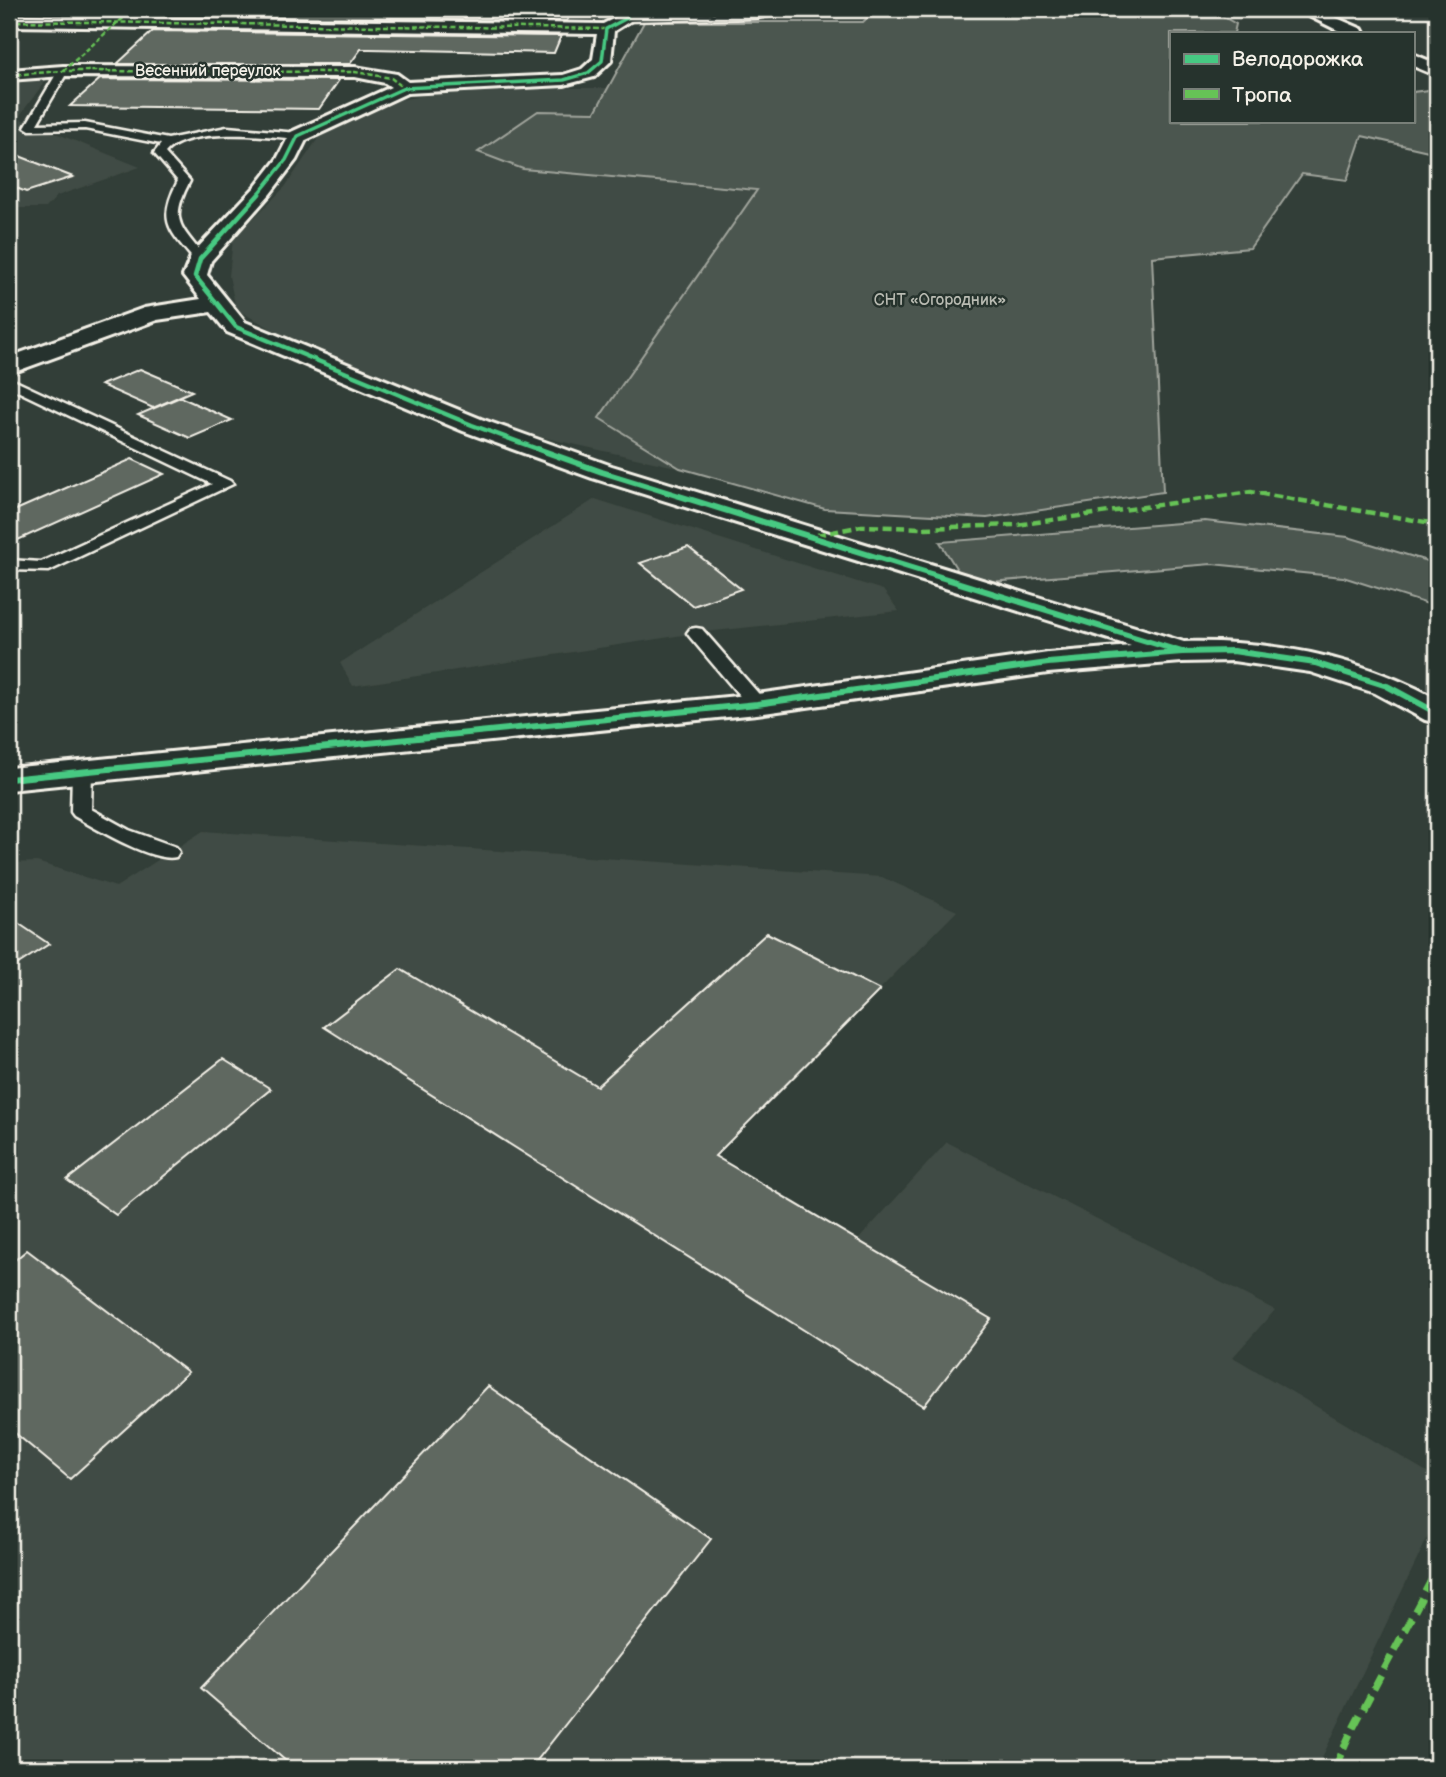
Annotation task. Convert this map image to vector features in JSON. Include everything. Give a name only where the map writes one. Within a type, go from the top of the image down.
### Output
[{"type":"street","points":[[63,71],[118,22],[138,9]]},
{"type":"street","points":[[1303,9],[1354,32]]},
{"type":"street","points":[[9,21],[606,29],[628,13]]},
{"type":"street","points":[[606,29],[602,61],[588,74],[565,80],[404,88],[298,136],[286,160],[271,180],[200,259],[195,276],[236,327],[472,425],[602,472],[1182,652]]},
{"type":"street","points":[[1423,62],[1437,71]]},
{"type":"street","name":"Весенний переулок","points":[[9,75],[63,71],[355,72],[391,78],[404,88]]},
{"type":"street","points":[[9,366],[152,313],[218,304]]},
{"type":"street","points":[[9,779],[757,704],[1048,663],[1182,652],[1233,651],[1315,663],[1387,686],[1437,713]]},
{"type":"lane","points":[[628,13],[757,15],[803,9]]},
{"type":"lane","points":[[63,71],[30,127],[85,126],[168,142],[227,130],[298,136]]},
{"type":"lane","points":[[168,142],[159,153],[184,181],[171,205],[171,224],[200,259]]},
{"type":"lane","points":[[9,382],[225,484],[43,567],[9,565]]},
{"type":"lane","points":[[696,633],[757,704]]},
{"type":"lane","points":[[82,771],[81,812],[122,835],[169,852]]},
{"type":"shaded area","points":[[46,80],[18,118],[140,167],[57,196],[46,208],[9,208],[9,83]]},
{"type":"shaded area","points":[[468,88],[608,88],[595,112],[538,111],[523,169],[757,190],[600,417],[680,468],[519,432],[325,359],[236,309],[229,276],[233,239],[285,187],[319,137],[393,101]]},
{"type":"shaded area","points":[[595,499],[883,590],[899,611],[696,633],[353,686],[340,663]]},
{"type":"shaded area","points":[[203,831],[882,877],[957,911],[715,1156],[858,1240],[947,1142],[1275,1310],[1233,1357],[1437,1478],[1437,1518],[1317,1768],[9,1768],[9,863],[37,862],[116,887]]},
{"type":"green space","name":"СНТ «Огородник»","points":[[877,9],[1198,9],[1220,15],[1236,24],[1234,32],[1170,32],[1170,122],[1414,122],[1414,92],[1437,89],[1437,153],[1362,136],[1347,180],[1302,174],[1250,248],[1152,257],[1163,492],[987,518],[825,509],[680,468],[599,418],[757,190],[523,169],[478,152],[538,111],[595,112],[644,22],[863,22]]},
{"type":"green space","points":[[1205,521],[1348,537],[1437,564],[1437,607],[1343,577],[1212,564],[966,584],[940,542]]},
{"type":"building","points":[[175,9],[572,9],[567,21],[168,16]]},
{"type":"building","points":[[153,31],[561,36],[554,53],[361,49],[350,64],[117,64]]},
{"type":"building","points":[[100,79],[339,80],[319,109],[70,106]]},
{"type":"building","points":[[9,152],[73,177],[26,192],[9,185]]},
{"type":"building","points":[[140,369],[192,391],[153,408],[101,385]]},
{"type":"building","points":[[180,397],[232,420],[190,438],[138,415]]},
{"type":"building","points":[[132,459],[164,474],[9,544],[9,513]]},
{"type":"building","points":[[688,547],[741,589],[693,606],[640,563]]},
{"type":"building","points":[[9,917],[49,944],[9,970]]},
{"type":"building","points":[[767,933],[880,990],[715,1156],[991,1319],[924,1406],[324,1027],[400,969],[597,1086]]},
{"type":"building","points":[[223,1059],[271,1089],[116,1215],[67,1180]]},
{"type":"building","points":[[27,1250],[188,1372],[70,1479],[9,1428],[9,1265]]},
{"type":"building","points":[[488,1386],[711,1539],[531,1768],[294,1768],[201,1688]]},
{"type":"marked path","points":[[63,71],[118,22],[138,9]]},
{"type":"marked path","points":[[9,21],[606,29]]},
{"type":"marked path","points":[[9,75],[63,71],[355,72],[391,78],[404,88]]},
{"type":"marked path","points":[[817,535],[862,526],[922,528],[1016,525],[1251,492],[1437,524]]},
{"type":"marked path","points":[[1335,1768],[1349,1736],[1437,1569]]},
{"type":"cycle path","points":[[628,9],[627,18],[606,29],[602,61],[588,73],[564,80],[404,88],[298,136],[286,160],[263,190],[200,259],[195,276],[236,327],[472,425],[602,472],[1182,652]]},
{"type":"cycle path","points":[[9,779],[757,704],[1048,663],[1182,652],[1233,651],[1315,663],[1387,686],[1437,713]]}]
